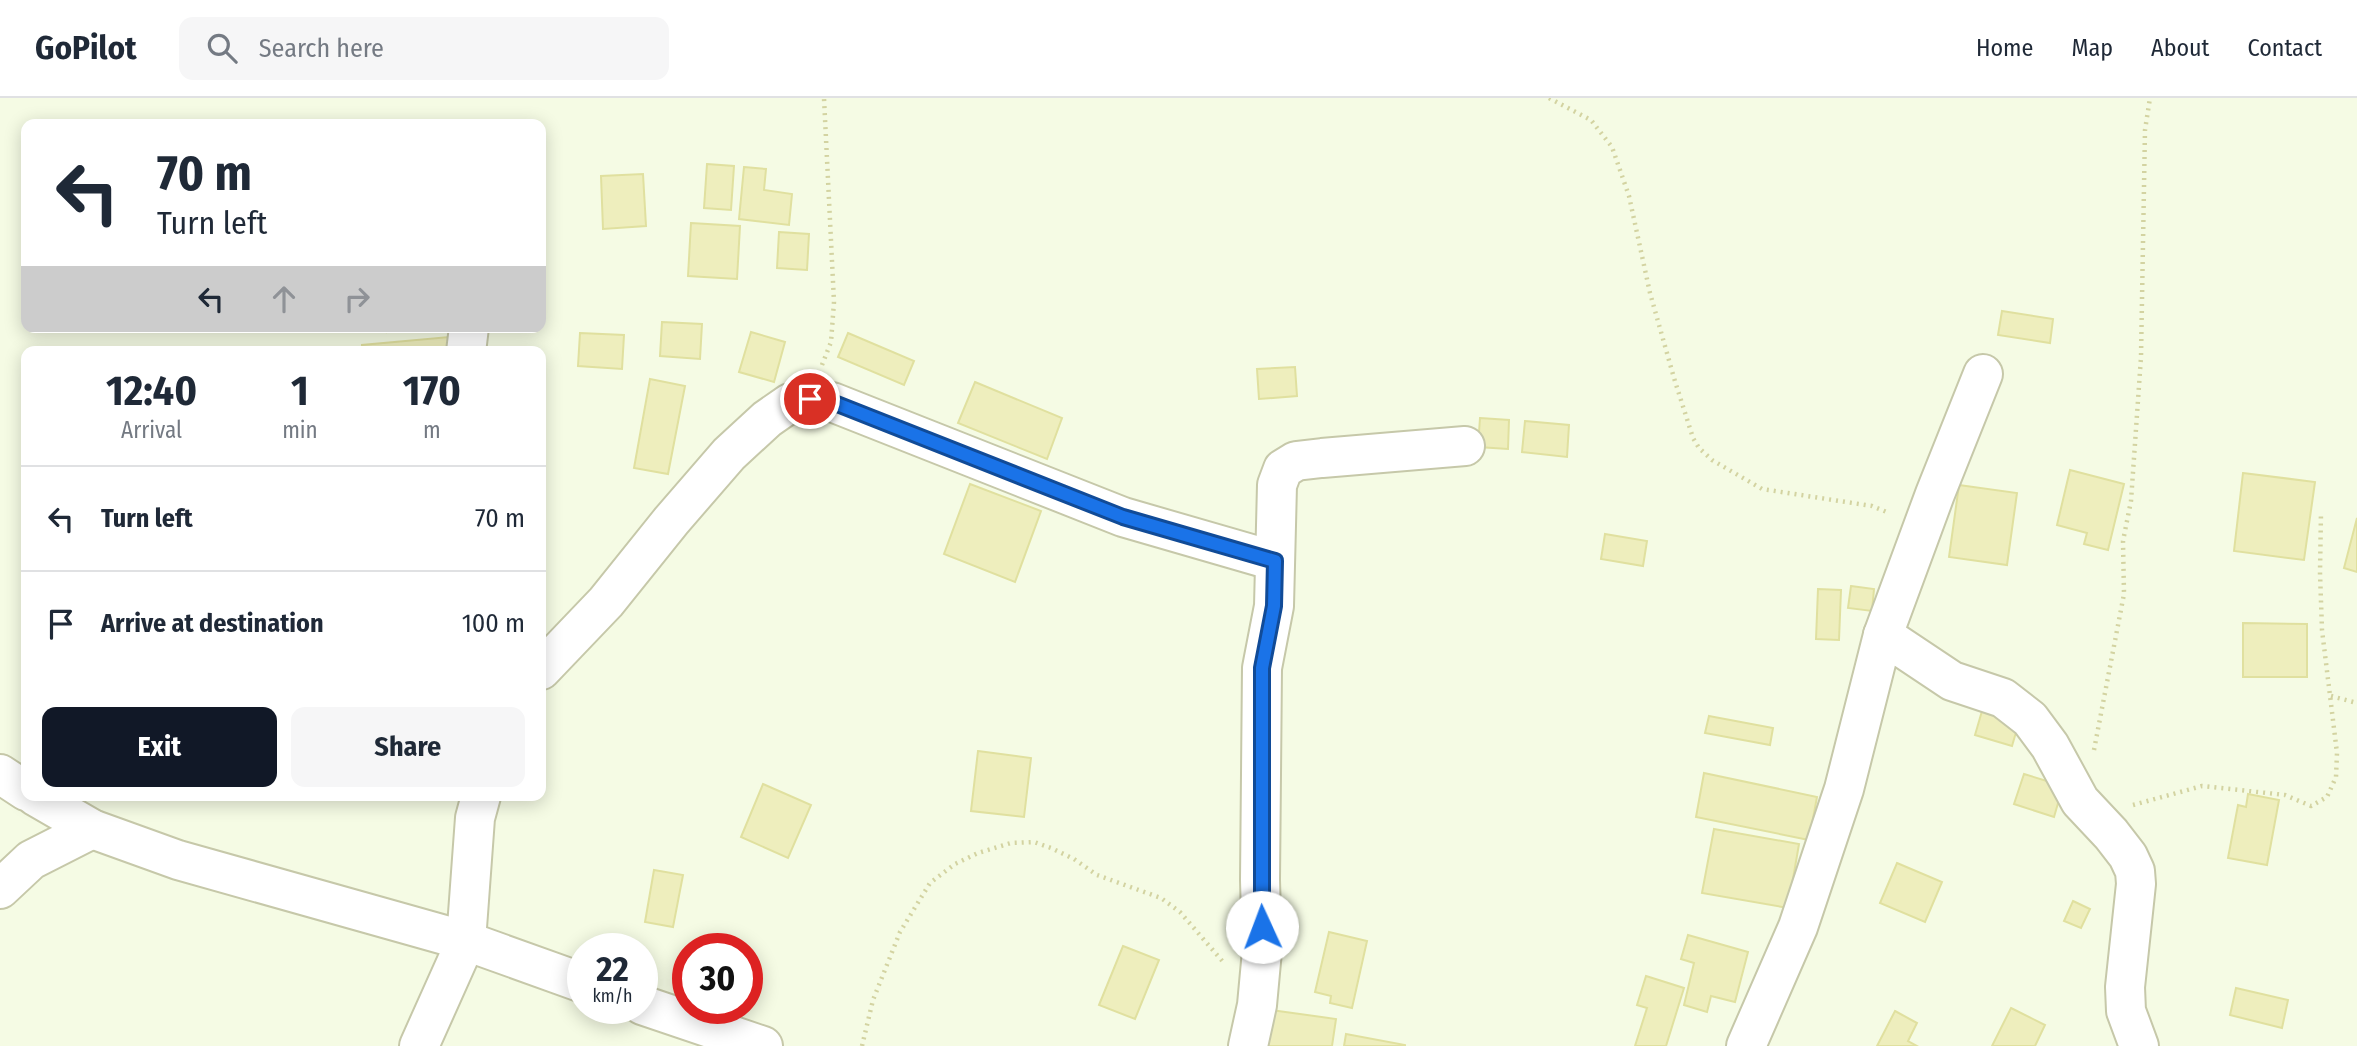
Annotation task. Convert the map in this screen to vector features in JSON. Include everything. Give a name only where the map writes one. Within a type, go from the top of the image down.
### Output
[{"type":"street","points":[[1746,1046],[1807,902],[1844,789],[1883,635],[1983,374]]},
{"type":"street","points":[[546,665],[606,602],[729,454],[790,403],[810,399],[832,402],[1123,517],[1275,561]]},
{"type":"street","points":[[1248,1046],[1257,1005],[1262,951],[1262,668],[1274,606],[1277,485],[1283,469],[1296,461],[1465,446]]},
{"type":"street","points":[[1883,635],[1952,681],[2003,698],[2031,719],[2088,809],[2128,856],[2136,884],[2125,987],[2126,1011],[2139,1046]]},
{"type":"street","points":[[0,774],[21,787]]},
{"type":"street","points":[[44,801],[92,829],[178,860],[466,941],[567,978]]},
{"type":"street","points":[[419,1046],[466,941],[475,818],[480,801]]},
{"type":"street","points":[[0,889],[32,860],[92,829]]},
{"type":"street","points":[[658,1010],[762,1046]]},
{"type":"path","points":[[810,399],[831,342],[834,302],[824,98]]},
{"type":"path","points":[[1549,98],[1591,120],[1612,147],[1629,196],[1650,293],[1670,365],[1693,438],[1699,448],[1712,460],[1762,489],[1872,506],[1923,527]]},
{"type":"path","points":[[2150,98],[2145,130],[2141,357],[2131,501],[2123,541],[2124,594],[2088,809],[2202,786],[2285,795],[2311,806],[2327,797],[2336,777],[2337,753],[2322,630],[2320,512]]},
{"type":"path","points":[[2331,696],[2357,703]]},
{"type":"path","points":[[862,1046],[873,1000],[900,932],[930,883],[955,863],[1012,843],[1034,842],[1051,848],[1074,859],[1097,875],[1161,898],[1180,912],[1196,929],[1257,1005]]},
{"type":"building","points":[[707,164],[734,166],[731,210],[704,208]]},
{"type":"building","points":[[744,167],[766,169],[764,190],[792,194],[789,225],[739,219]]},
{"type":"building","points":[[643,174],[646,226],[603,229],[601,176]]},
{"type":"building","points":[[691,223],[740,226],[737,279],[688,276]]},
{"type":"building","points":[[779,232],[809,234],[807,270],[777,268]]},
{"type":"building","points":[[2002,311],[2053,319],[2050,343],[1998,335]]},
{"type":"building","points":[[662,322],[702,324],[700,359],[660,356]]},
{"type":"building","points":[[751,332],[785,342],[774,382],[739,372]]},
{"type":"building","points":[[580,333],[624,335],[622,369],[578,366]]},
{"type":"building","points":[[848,333],[914,361],[904,385],[838,357]]},
{"type":"building","points":[[449,337],[450,346],[362,346]]},
{"type":"building","points":[[1295,367],[1297,396],[1259,399],[1257,369]]},
{"type":"building","points":[[650,379],[685,386],[668,474],[634,468]]},
{"type":"building","points":[[975,382],[1062,418],[1047,459],[958,423]]},
{"type":"building","points":[[1480,418],[1509,420],[1508,449],[1478,447]]},
{"type":"building","points":[[1525,421],[1569,425],[1567,457],[1522,452]]},
{"type":"building","points":[[2070,470],[2124,484],[2108,550],[2084,544],[2087,533],[2057,525]]},
{"type":"building","points":[[2243,473],[2315,482],[2304,560],[2234,551]]},
{"type":"building","points":[[970,484],[1041,511],[1015,582],[944,554]]},
{"type":"building","points":[[1959,485],[2017,493],[2007,565],[1949,557]]},
{"type":"building","points":[[2357,518],[2357,572],[2344,568]]},
{"type":"building","points":[[1605,534],[1647,541],[1643,566],[1601,559]]},
{"type":"building","points":[[1851,586],[1874,589],[1872,611],[1848,608]]},
{"type":"building","points":[[1818,589],[1841,590],[1839,640],[1816,639]]},
{"type":"building","points":[[2243,623],[2307,624],[2307,677],[2243,677]]},
{"type":"building","points":[[1982,711],[2019,722],[2012,746],[1975,735]]},
{"type":"building","points":[[1709,716],[1773,728],[1770,745],[1705,733]]},
{"type":"building","points":[[978,751],[1031,758],[1024,817],[971,811]]},
{"type":"building","points":[[1704,773],[1817,797],[1809,840],[1696,817]]},
{"type":"building","points":[[2024,774],[2063,786],[2054,817],[2014,804]]},
{"type":"building","points":[[763,784],[811,805],[788,858],[741,837]]},
{"type":"building","points":[[2248,794],[2279,800],[2267,865],[2228,858],[2238,805],[2246,807]]},
{"type":"building","points":[[1714,829],[1799,844],[1788,908],[1702,893]]},
{"type":"building","points":[[1897,863],[1942,882],[1925,922],[1880,903]]},
{"type":"building","points":[[654,870],[683,875],[673,927],[645,922]]},
{"type":"building","points":[[2073,901],[2090,909],[2081,928],[2064,921]]},
{"type":"building","points":[[1329,932],[1367,941],[1352,1008],[1330,1003],[1331,996],[1315,992]]},
{"type":"building","points":[[1688,935],[1748,952],[1735,1002],[1711,996],[1707,1012],[1684,1005],[1694,963],[1681,959]]},
{"type":"building","points":[[1123,946],[1159,960],[1135,1019],[1099,1005]]},
{"type":"building","points":[[1646,976],[1684,988],[1666,1046],[1635,1046],[1647,1008],[1637,1005]]},
{"type":"building","points":[[2236,988],[2288,1000],[2282,1028],[2230,1015]]},
{"type":"building","points":[[2011,1008],[2045,1025],[2035,1046],[1992,1046]]},
{"type":"building","points":[[1271,1010],[1336,1019],[1332,1046],[1266,1046]]},
{"type":"building","points":[[1895,1011],[1917,1023],[1908,1041],[1917,1046],[1877,1046]]},
{"type":"building","points":[[1346,1034],[1405,1045],[1405,1046],[1344,1046]]},
{"type":"route","points":[[810,399],[832,402],[1123,517],[1275,561],[1274,606],[1262,668],[1262,927]]}]
